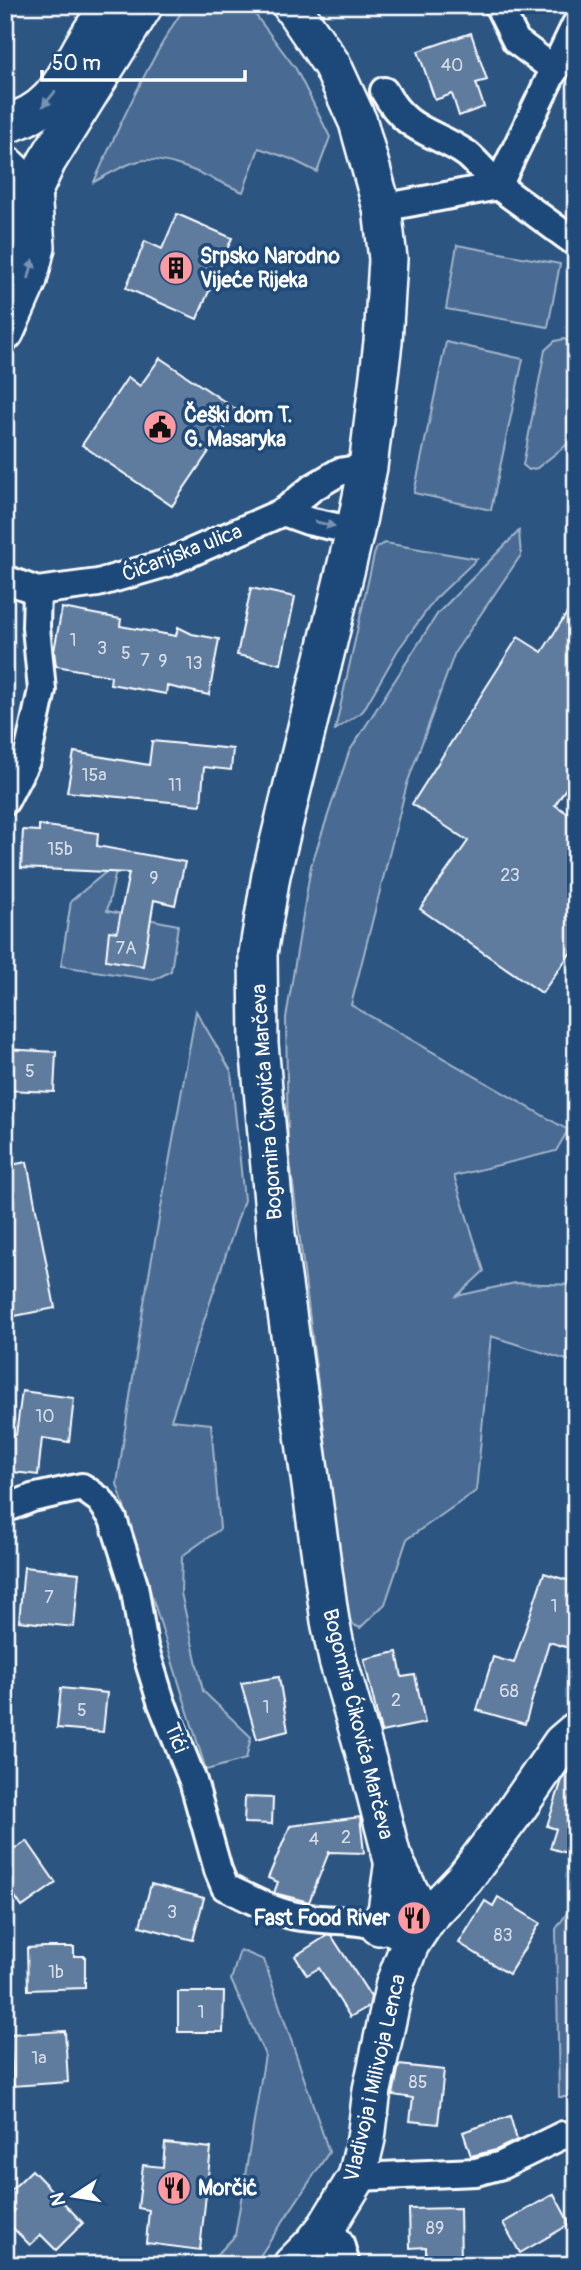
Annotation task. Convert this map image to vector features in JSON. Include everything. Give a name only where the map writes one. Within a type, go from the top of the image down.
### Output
[{"type":"street","points":[[5,124],[39,111],[68,75],[99,21],[118,5]]},
{"type":"street","points":[[5,251],[19,192],[47,161],[144,5]]},
{"type":"street","name":"Bogomira Ćikovića Marčeva","points":[[291,5],[332,65],[352,110],[382,208],[388,259],[383,342],[368,467],[355,531],[271,875],[258,954],[259,1044],[276,1234],[323,1584],[338,1660],[394,1860],[410,1894],[419,1930]]},
{"type":"street","points":[[498,5],[516,41],[555,70]]},
{"type":"street","points":[[498,186],[576,24]]},
{"type":"street","points":[[384,91],[394,109],[409,124],[468,155],[498,186],[576,243]]},
{"type":"street","points":[[5,164],[19,192],[37,247],[28,280],[5,332]]},
{"type":"street","points":[[382,208],[498,186]]},
{"type":"street","name":"Ćićarijska ulica","points":[[5,579],[37,591],[98,583],[167,563],[284,512],[312,488],[339,472],[368,467]]},
{"type":"street","points":[[284,512],[308,521],[355,531]]},
{"type":"street","points":[[5,801],[27,759],[42,690],[36,627],[37,591]]},
{"type":"street","name":"Tići","points":[[5,1509],[32,1498],[82,1487],[100,1500],[113,1519],[134,1585],[144,1646],[161,1701],[192,1781],[225,1887],[267,1906],[301,1917],[364,1922],[392,1931],[419,1930]]},
{"type":"street","name":"Vladivoja i Milivoja Lenca","points":[[292,2265],[327,2226],[357,2177],[395,1983],[419,1930],[465,1878],[516,1810],[545,1765],[562,1743],[576,1731]]},
{"type":"street","points":[[379,1926],[387,1912],[394,1860]]},
{"type":"street","points":[[357,2177],[476,2172],[502,2165],[563,2135]]},
{"type":"street","points":[[327,2226],[340,2244],[346,2265]]},
{"type":"shaded area","points":[[186,5],[248,5],[296,69],[330,137],[317,172],[259,148],[243,192],[178,165],[151,160],[128,165],[94,182],[148,69]]},
{"type":"shaded area","points":[[457,245],[560,264],[548,327],[446,309]]},
{"type":"shaded area","points":[[564,339],[576,344],[576,374],[567,402],[569,443],[537,468],[529,470],[523,465],[545,350],[555,341]]},
{"type":"shaded area","points":[[446,342],[523,359],[491,510],[414,493]]},
{"type":"shaded area","points":[[519,531],[521,555],[455,652],[407,784],[351,1005],[568,1130],[556,1151],[454,1176],[484,1271],[457,1296],[515,1283],[576,1285],[576,1363],[491,1336],[476,1491],[407,1539],[385,1604],[360,1628],[348,1622],[288,1144],[286,1018],[311,866],[349,752],[438,613]]},
{"type":"shaded area","points":[[385,543],[477,559],[435,599],[398,650],[363,711],[335,730],[374,555],[377,547]]},
{"type":"shaded area","points":[[118,862],[107,911],[178,925],[171,971],[154,980],[61,966],[71,901]]},
{"type":"shaded area","points":[[196,1011],[231,1071],[244,1200],[171,1420],[211,1424],[220,1529],[182,1556],[181,1593],[203,1691],[251,1737],[246,1759],[206,1770],[117,1484],[144,1303]]},
{"type":"shaded area","points":[[574,1903],[576,2097],[559,2097],[556,1929]]},
{"type":"shaded area","points":[[240,1950],[264,1960],[329,2152],[254,2265],[207,2265],[235,2236],[265,2055],[231,1980]]},
{"type":"building","points":[[471,33],[487,80],[476,83],[484,107],[459,116],[452,94],[435,100],[418,51]]},
{"type":"building","name":"Srpsko Narodno Vijeće Rijeka","points":[[177,214],[232,238],[197,319],[126,288],[145,241],[162,249]]},
{"type":"building","name":"Češki dom T. G. Masaryka","points":[[160,358],[237,410],[172,506],[82,445],[128,377],[140,386]]},
{"type":"building","points":[[251,588],[295,597],[281,664],[237,655]]},
{"type":"building","points":[[576,599],[576,773],[555,805],[576,819],[576,945],[542,993],[420,909],[468,841],[412,804],[518,637],[542,652]]},
{"type":"building","points":[[62,608],[121,619],[120,626],[176,636],[178,627],[192,634],[219,639],[209,695],[167,686],[166,694],[110,684],[111,676],[56,666],[54,651]]},
{"type":"building","points":[[152,741],[233,749],[231,770],[204,767],[201,805],[67,792],[74,752],[149,765]]},
{"type":"building","points":[[39,825],[98,833],[97,846],[185,862],[175,905],[154,900],[143,966],[106,960],[109,931],[117,932],[129,873],[21,868],[23,830],[39,831]]},
{"type":"building","points":[[5,1049],[56,1052],[54,1092],[5,1090]]},
{"type":"building","points":[[27,1162],[55,1308],[5,1318],[5,1166]]},
{"type":"building","points":[[22,1391],[74,1398],[69,1442],[42,1438],[38,1475],[5,1471],[5,1434],[16,1435]]},
{"type":"building","points":[[24,1567],[79,1573],[74,1627],[19,1621]]},
{"type":"building","points":[[544,1573],[576,1583],[576,1629],[569,1648],[549,1642],[525,1724],[477,1710],[493,1657],[514,1663]]},
{"type":"building","points":[[397,1652],[402,1677],[415,1675],[425,1723],[381,1732],[364,1659]]},
{"type":"building","points":[[279,1677],[288,1731],[257,1739],[241,1683]]},
{"type":"building","points":[[61,1688],[107,1693],[103,1732],[57,1728]]},
{"type":"building","points":[[576,1760],[576,1856],[550,1848],[556,1829],[547,1826],[562,1780]]},
{"type":"building","points":[[245,1797],[273,1798],[272,1824],[244,1823]]},
{"type":"building","points":[[360,1817],[364,1853],[329,1852],[309,1902],[274,1893],[278,1882],[268,1878],[290,1826]]},
{"type":"building","points":[[27,1841],[56,1883],[22,1907],[5,1882],[5,1856]]},
{"type":"building","points":[[151,1884],[204,1898],[193,1940],[140,1926]]},
{"type":"building","points":[[498,1897],[540,1923],[509,1974],[459,1943],[485,1901],[493,1906]]},
{"type":"building","points":[[331,1935],[371,1997],[369,2006],[350,2017],[319,1968],[307,1975],[295,1956]]},
{"type":"building","points":[[74,1947],[74,1956],[85,1956],[85,1988],[28,1990],[27,1948]]},
{"type":"building","points":[[178,1992],[224,1992],[223,2032],[178,2032]]},
{"type":"building","points":[[65,2031],[68,2082],[13,2086],[10,2034]]},
{"type":"building","points":[[399,2065],[444,2070],[438,2124],[410,2121],[413,2098],[393,2095]]},
{"type":"building","points":[[510,2116],[517,2140],[496,2150],[471,2156],[463,2132]]},
{"type":"building","name":"Morčić","points":[[165,2143],[211,2148],[200,2250],[146,2243],[149,2210],[138,2208],[143,2165],[163,2167]]},
{"type":"building","points":[[32,2170],[83,2223],[56,2250],[41,2235],[30,2245],[5,2220],[15,2210],[5,2200],[5,2196]]},
{"type":"building","points":[[554,2194],[570,2224],[520,2253],[503,2223]]},
{"type":"building","points":[[460,2208],[461,2262],[426,2263],[426,2247],[410,2248],[409,2209]]},
{"type":"place","name":"Srpsko Narodno Vijeće Rijeka","points":[[176,268]]},
{"type":"place","name":"Češki dom T. G. Masaryka","points":[[160,427]]},
{"type":"place","name":"Fast Food River","points":[[414,1918]]},
{"type":"place","name":"Morčić","points":[[174,2188]]}]
